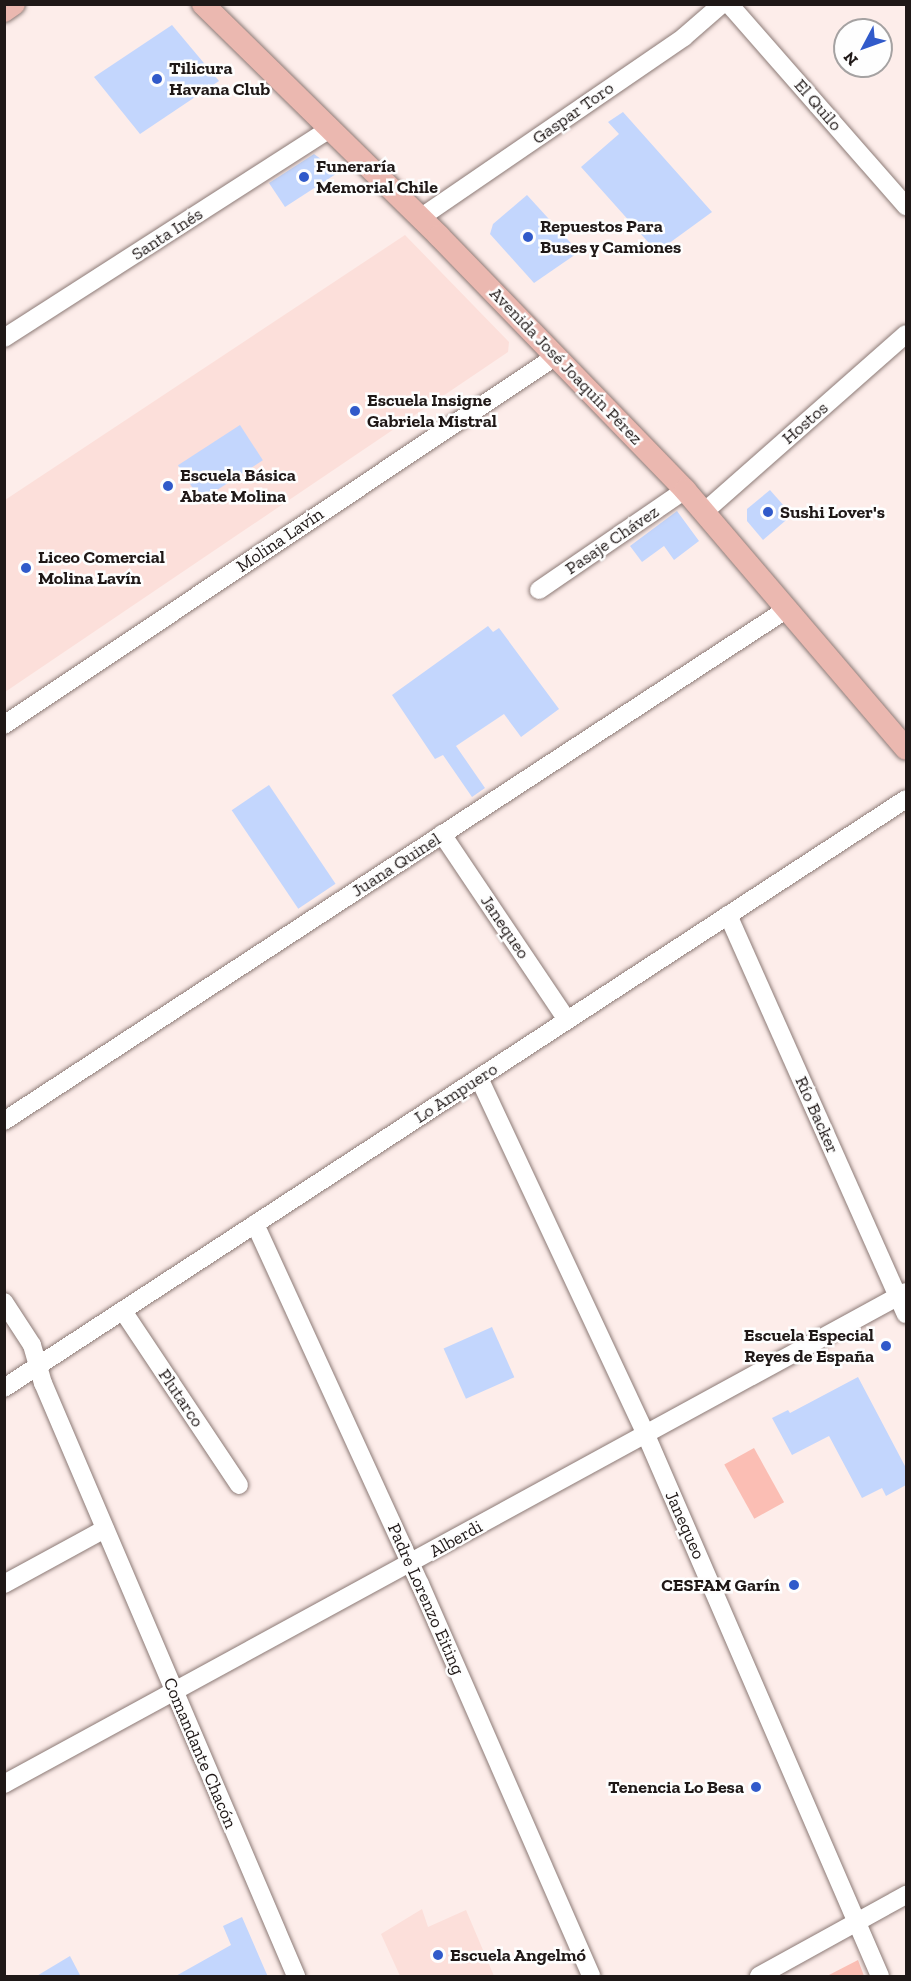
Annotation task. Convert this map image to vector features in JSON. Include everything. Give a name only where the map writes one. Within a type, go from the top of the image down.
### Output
[{"type":"main road","points":[[4,11],[14,4]]},
{"type":"main road","name":"Avenida José Joaquín Pérez","points":[[203,4],[420,218],[685,490],[906,749]]},
{"type":"street","name":"Gaspar Toro","points":[[420,218],[684,37],[722,4]]},
{"type":"street","name":"El Quilo","points":[[729,4],[906,206]]},
{"type":"street","name":"Santa Inés","points":[[4,338],[330,129]]},
{"type":"street","name":"Hostos","points":[[705,512],[906,334]]},
{"type":"street","name":"Molina Lavín","points":[[4,725],[555,356]]},
{"type":"street","name":"Pasaje Chávez","points":[[539,590],[685,490]]},
{"type":"street","name":"Juana Quinel","points":[[4,1121],[787,609]]},
{"type":"street","name":"Lo Ampuero","points":[[4,1388],[906,799]]},
{"type":"street","name":"Janequeo","points":[[442,834],[567,1020]]},
{"type":"street","name":"Río Backer","points":[[728,915],[902,1294],[906,1314]]},
{"type":"street","name":"Janequeo","points":[[480,1078],[646,1435],[880,1977]]},
{"type":"street","name":"Padre Lorenzo Eiting","points":[[255,1224],[410,1563],[591,1977]]},
{"type":"street","name":"Alberdi","points":[[4,1784],[902,1294]]},
{"type":"street","name":"Comandante Chacón","points":[[4,1302],[32,1345],[38,1366],[105,1529],[296,1977]]},
{"type":"street","name":"Plutarco","points":[[123,1311],[239,1485]]},
{"type":"street","points":[[4,1584],[105,1529]]},
{"type":"street","points":[[759,1977],[906,1895]]},
{"type":"shaded area","points":[[405,235],[509,342],[508,352],[5,692],[5,500]]},
{"type":"shaded area","points":[[754,1448],[784,1502],[754,1519],[724,1464]]},
{"type":"shaded area","name":"Escuela Angelmó","points":[[422,1909],[428,1927],[466,1910],[494,1976],[400,1976],[381,1934]]},
{"type":"shaded area","points":[[858,1960],[864,1976],[827,1976]]},
{"type":"building","name":"Tilicura Havana Club","points":[[172,25],[219,81],[140,134],[94,77]]},
{"type":"building","points":[[623,112],[712,212],[657,252],[581,167],[619,134],[608,122]]},
{"type":"building","name":"Funeraría Memorial Chile","points":[[314,154],[339,172],[285,207],[269,183]]},
{"type":"building","name":"Repuestos Para Buses y Camiones","points":[[527,195],[579,252],[534,283],[490,234],[493,224]]},
{"type":"building","points":[[240,425],[263,460],[201,501],[178,465]]},
{"type":"building","name":"Sushi Lover's","points":[[770,490],[792,515],[763,540],[747,521],[747,509]]},
{"type":"building","points":[[677,511],[699,541],[674,560],[664,546],[642,562],[630,546]]},
{"type":"building","points":[[488,626],[493,632],[499,628],[559,709],[521,737],[504,714],[456,746],[485,788],[472,797],[443,755],[435,759],[392,695]]},
{"type":"building","points":[[269,785],[336,884],[298,909],[232,810]]},
{"type":"building","points":[[492,1327],[514,1377],[466,1399],[444,1349]]},
{"type":"building","points":[[858,1377],[906,1468],[906,1485],[886,1496],[882,1488],[862,1498],[829,1436],[792,1455],[772,1418],[788,1410],[790,1413]]},
{"type":"building","points":[[242,1917],[268,1977],[174,1977],[231,1945],[223,1926]]},
{"type":"building","points":[[70,1956],[81,1977],[35,1977]]},
{"type":"place","name":"Tilicura Havana Club","points":[[157,79]]},
{"type":"place","name":"Funeraría Memorial Chile","points":[[304,177]]},
{"type":"place","name":"Repuestos Para Buses y Camiones","points":[[528,237]]},
{"type":"place","name":"Escuela Insigne Gabriela Mistral","points":[[355,411]]},
{"type":"place","name":"Escuela Básica Abate Molina","points":[[168,486]]},
{"type":"place","name":"Sushi Lover's","points":[[768,512]]},
{"type":"place","name":"Liceo Comercial Molina Lavín","points":[[26,568]]},
{"type":"place","name":"Escuela Especial Reyes de España","points":[[886,1346]]},
{"type":"place","name":"CESFAM Garín","points":[[794,1585]]},
{"type":"place","name":"Tenencia Lo Besa","points":[[756,1787]]},
{"type":"place","name":"Escuela Angelmó","points":[[438,1955]]}]
